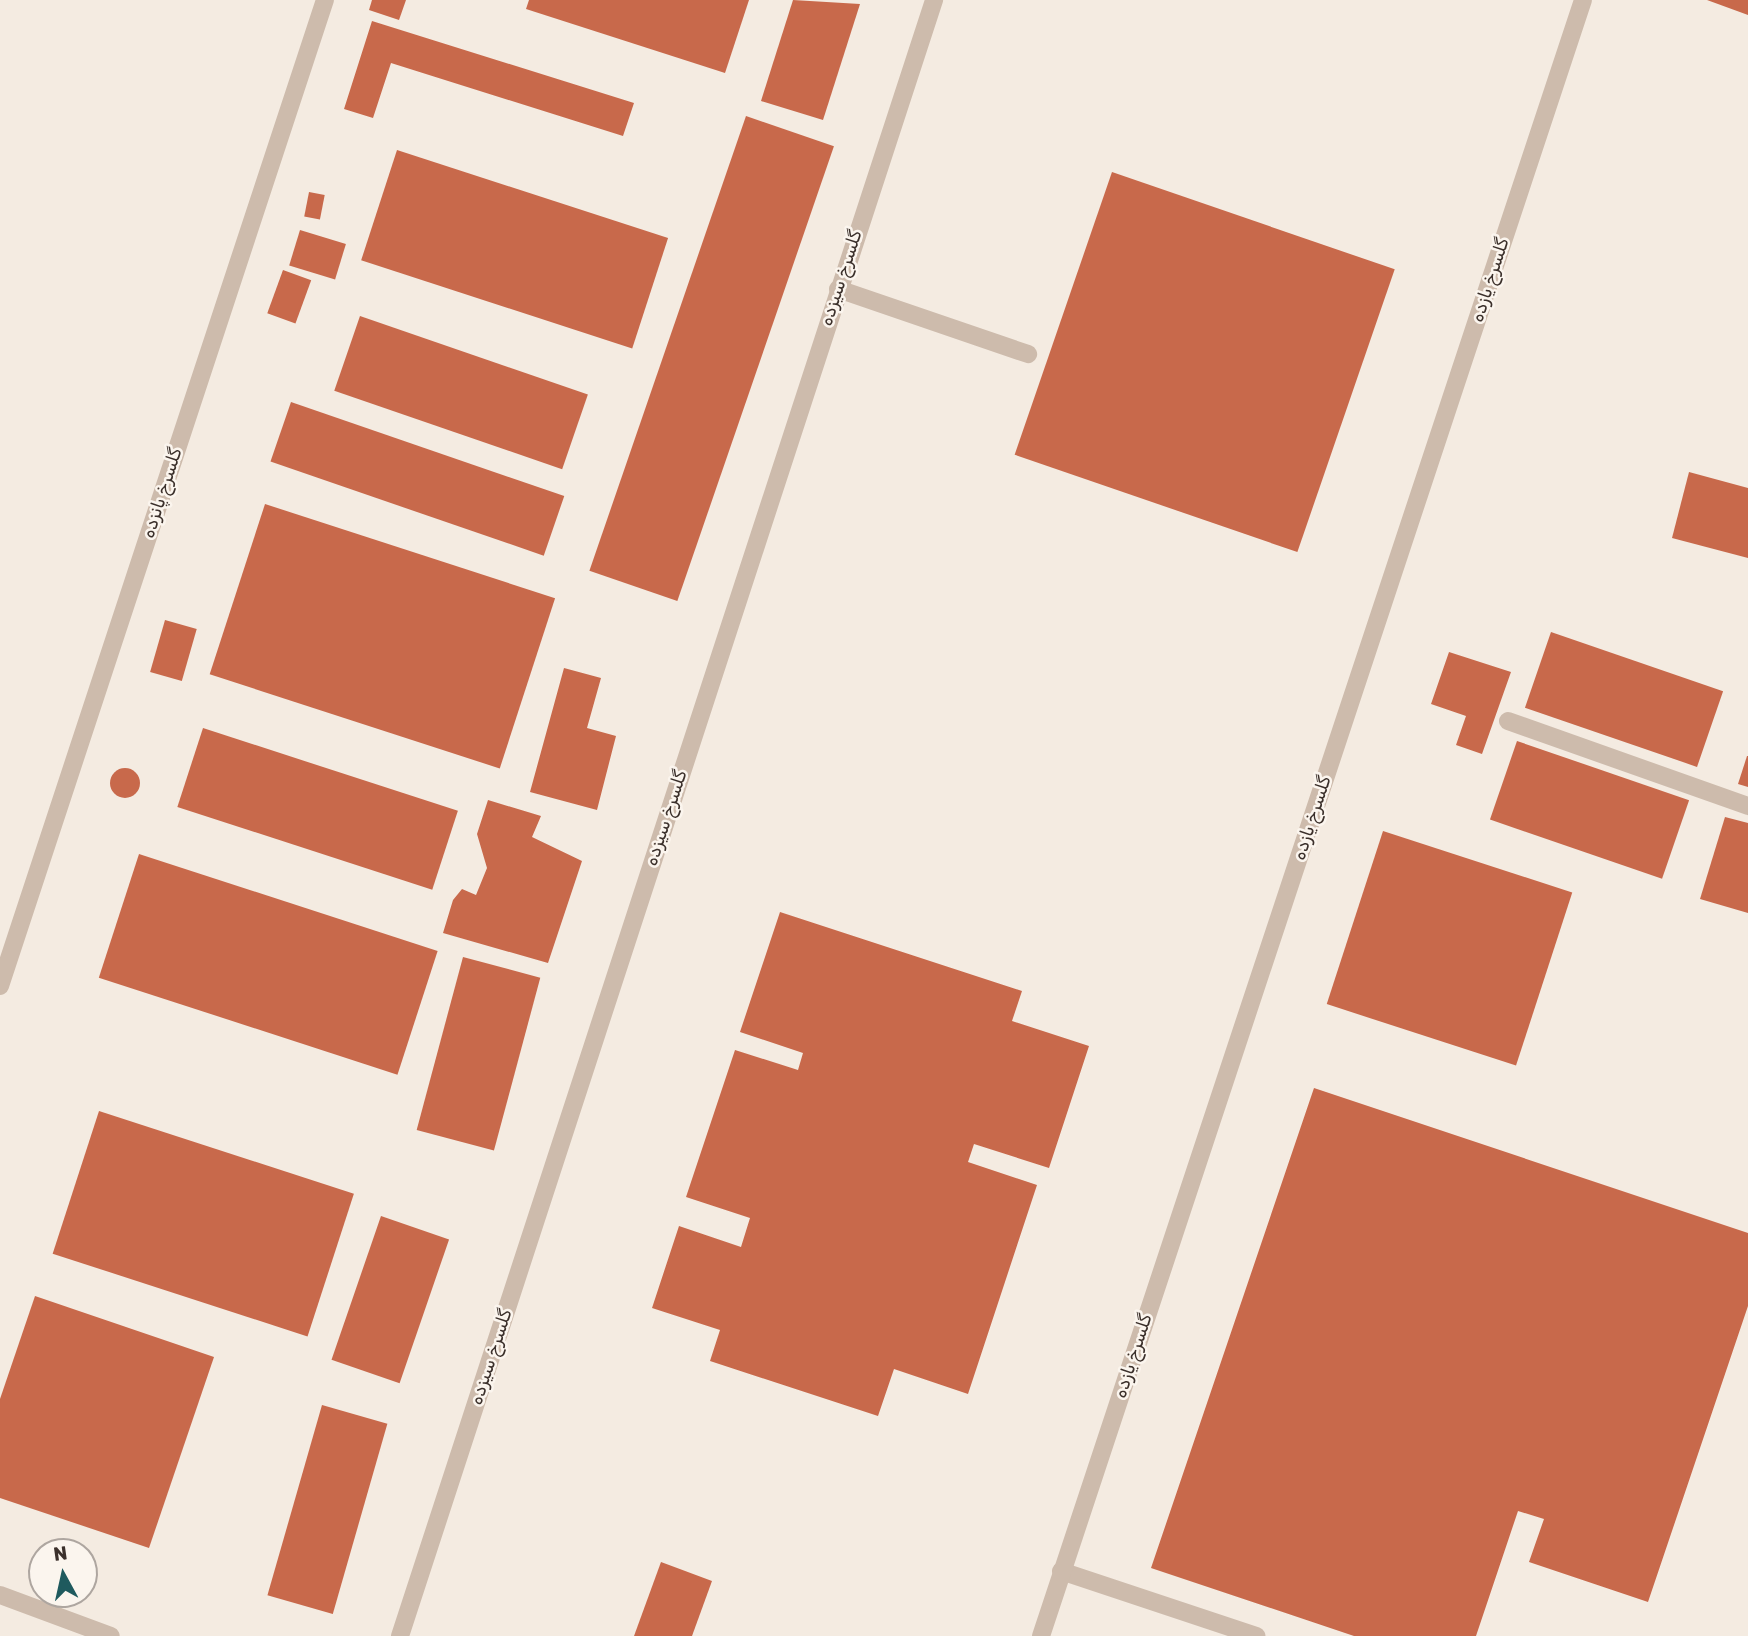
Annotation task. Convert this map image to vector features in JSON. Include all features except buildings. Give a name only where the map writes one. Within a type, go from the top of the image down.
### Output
[{"type":"street","name":"گلسرخ پانزده","points":[[0,986],[325,0]]},
{"type":"street","name":"گلسرخ سیزده","points":[[400,1636],[934,0]]},
{"type":"street","name":"گلسرخ یازده","points":[[1041,1636],[1583,0]]},
{"type":"street","points":[[838,289],[1028,354]]},
{"type":"street","points":[[1508,721],[1748,806]]},
{"type":"street","points":[[1062,1571],[1256,1636]]},
{"type":"street","points":[[0,1595],[111,1636]]}]
